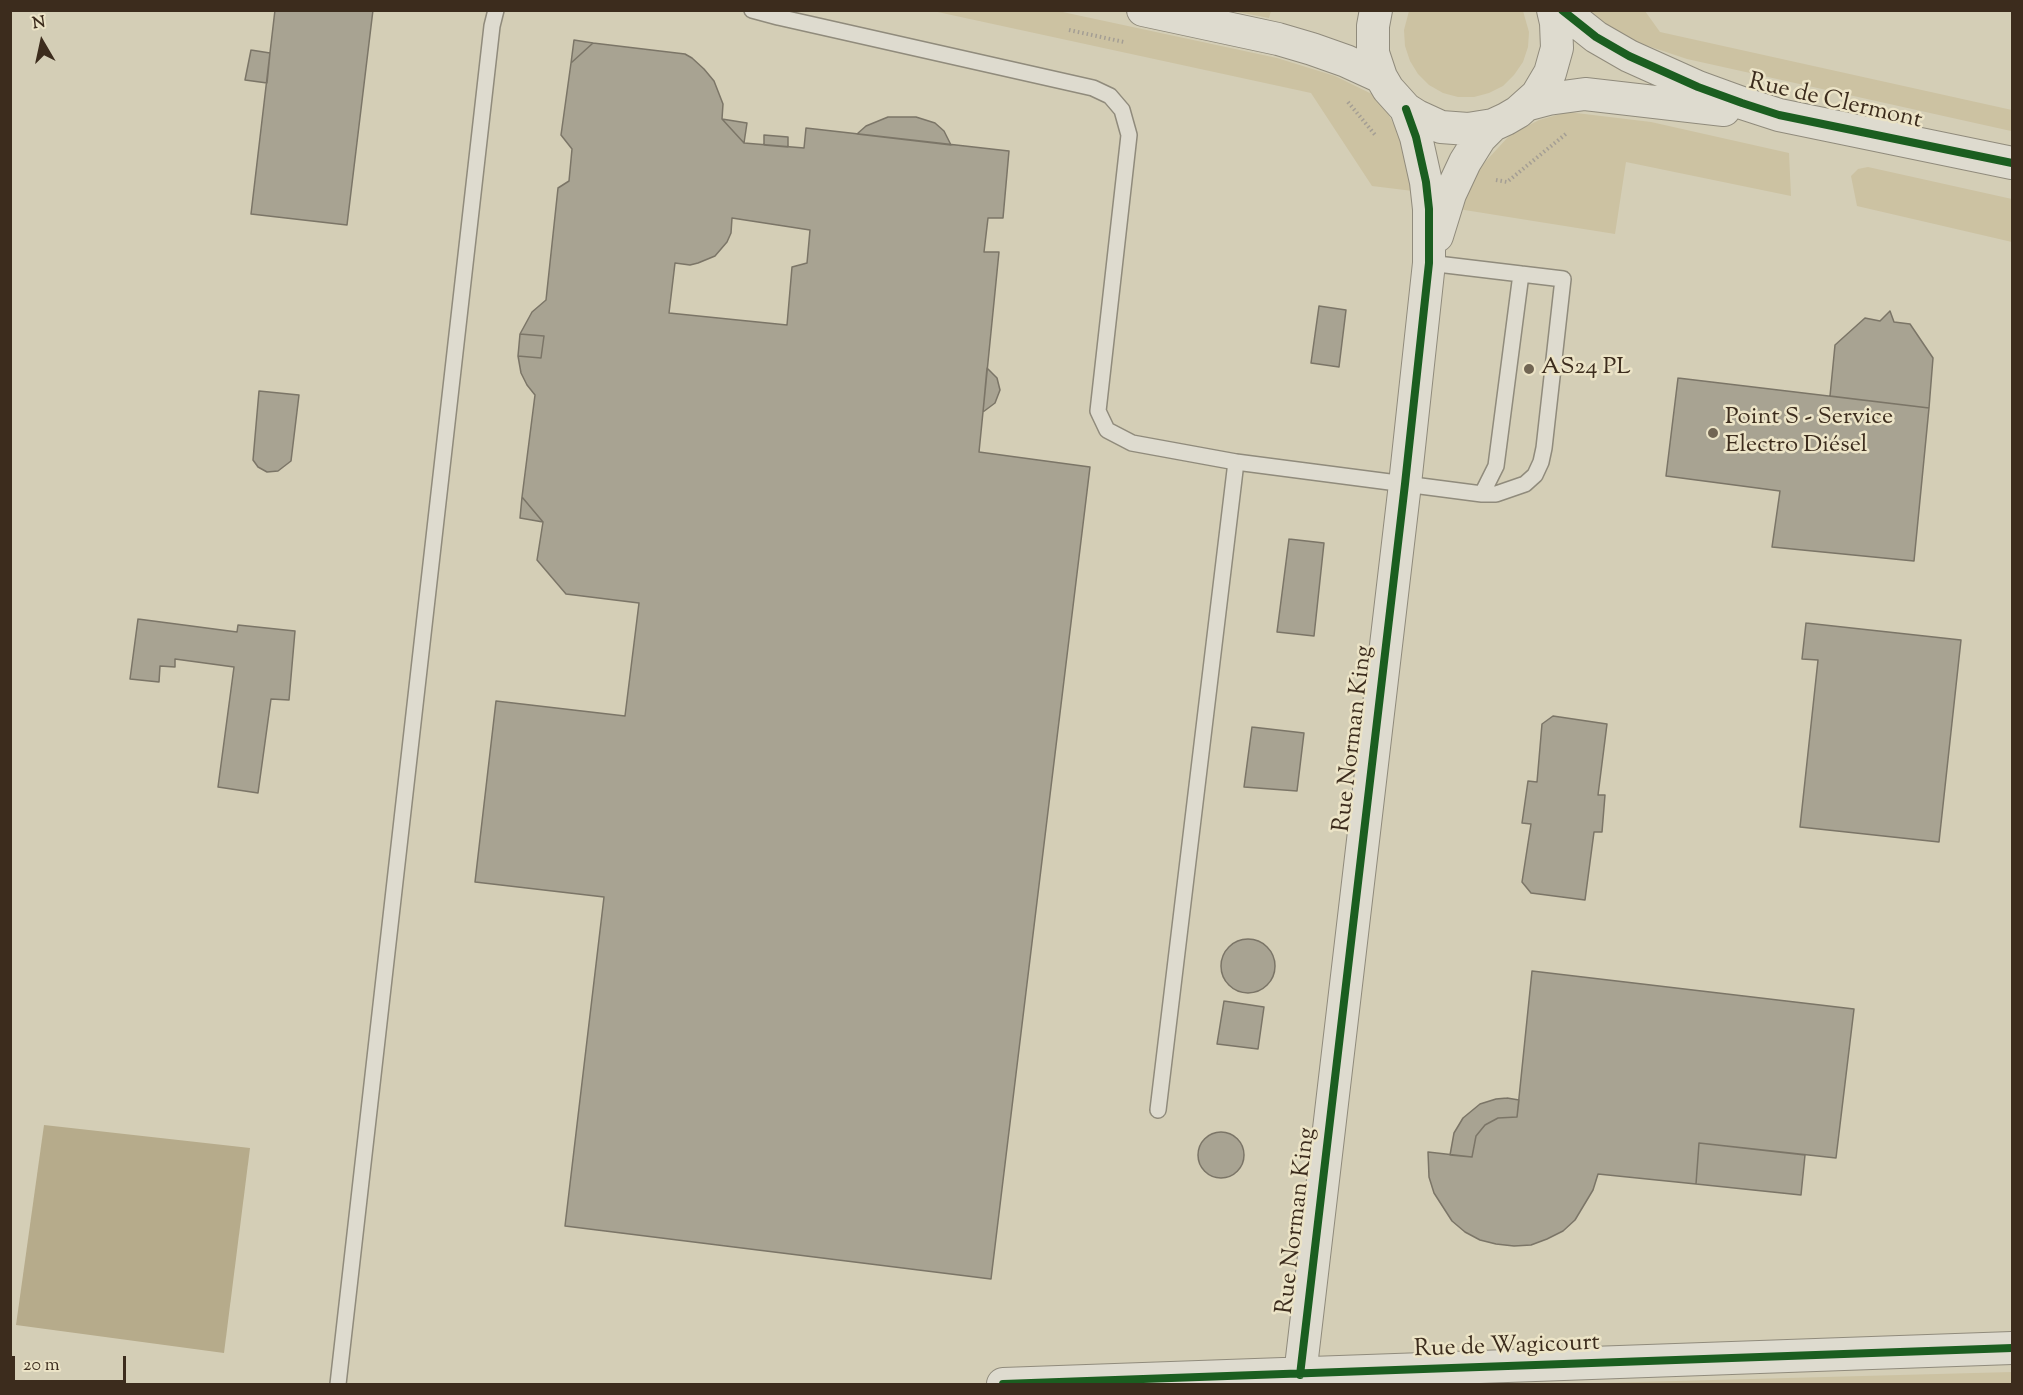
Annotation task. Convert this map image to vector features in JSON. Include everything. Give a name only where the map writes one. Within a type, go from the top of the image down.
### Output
[{"type":"street","points":[[1143,10],[1278,39],[1346,61],[1381,77]]},
{"type":"street","points":[[1376,10],[1372,40],[1376,65],[1396,100],[1406,109],[1429,122],[1454,129],[1493,125],[1528,104],[1544,84],[1554,61],[1557,35],[1553,10]]},
{"type":"street","name":"Rue de Clermont","points":[[1562,10],[1596,37],[1653,68],[1709,91],[1779,115]]},
{"type":"street","name":"Rue de Clermont","points":[[1528,104],[1585,94],[1779,115],[2013,163]]},
{"type":"street","name":"Rue Norman King","points":[[1300,1375],[1429,263],[1429,209],[1426,182],[1416,137],[1406,109]]},
{"type":"street","name":"Rue Norman King","points":[[1429,263],[1450,194],[1473,149],[1493,125]]},
{"type":"street","name":"Rue de Wagicourt","points":[[1003,1384],[2013,1348]]},
{"type":"lane","points":[[338,1384],[492,26],[496,10]]},
{"type":"lane","points":[[752,10],[779,14],[1093,88],[1110,96],[1122,110],[1130,135],[1098,411],[1107,430],[1132,443],[1236,462],[1482,494],[1503,492],[1525,484],[1535,475],[1544,448],[1563,279],[1429,263]]},
{"type":"lane","points":[[1482,494],[1496,466],[1500,450],[1521,274]]},
{"type":"lane","points":[[1158,1110],[1236,462]]},
{"type":"path","points":[[1069,30],[1125,42]]},
{"type":"path","points":[[1347,101],[1383,145]]},
{"type":"path","points":[[1491,180],[1507,182],[1569,131]]},
{"type":"shaded area","points":[[933,11],[1058,11],[1277,58],[1335,76],[1380,98],[1406,148],[1413,191],[1372,186],[1311,93]]},
{"type":"shaded area","points":[[1233,11],[1271,11],[1269,18]]},
{"type":"shaded area","points":[[1409,11],[1523,11],[1529,32],[1528,47],[1523,62],[1503,86],[1489,93],[1474,97],[1458,97],[1443,93],[1429,85],[1410,61],[1405,46],[1404,30]]},
{"type":"shaded area","points":[[1587,11],[1645,11],[1660,32],[2012,110],[2011,131],[1687,59],[1615,35]]},
{"type":"shaded area","points":[[1568,112],[1651,122],[1789,153],[1791,196],[1626,162],[1615,234],[1452,208],[1485,162],[1510,135],[1539,120]]},
{"type":"shaded area","points":[[1868,167],[2012,199],[2012,242],[1857,206],[1851,176],[1858,169]]},
{"type":"shaded area","points":[[44,1125],[250,1148],[224,1353],[16,1325]]},
{"type":"shaded area","points":[[2012,1372],[2012,1384],[1564,1384]]},
{"type":"building","points":[[275,10],[373,10],[347,225],[251,214]]},
{"type":"building","points":[[574,40],[593,43],[571,63]]},
{"type":"building","points":[[593,43],[685,54],[704,69],[714,81],[723,104],[722,119],[744,143],[804,148],[806,128],[1009,151],[1003,218],[988,218],[984,252],[999,252],[979,452],[1090,467],[991,1279],[565,1226],[604,897],[475,882],[496,701],[625,716],[639,603],[566,594],[537,560],[543,522],[522,497],[535,395],[521,373],[518,356],[541,358],[544,336],[520,334],[532,312],[546,300],[558,188],[569,181],[572,149],[561,135],[571,63]],"holes":[[[732,218],[810,230],[807,263],[792,267],[787,325],[669,313],[675,263],[690,265],[715,256],[727,242],[731,233]]]},
{"type":"building","points":[[251,50],[270,53],[267,83],[245,80]]},
{"type":"building","points":[[888,117],[916,117],[935,123],[944,131],[951,145],[857,134],[866,126]]},
{"type":"building","points":[[722,119],[747,123],[744,143]]},
{"type":"building","points":[[764,135],[788,137],[788,147],[764,145]]},
{"type":"building","points":[[1319,306],[1346,310],[1339,367],[1311,363]]},
{"type":"building","points":[[1890,311],[1894,322],[1910,324],[1933,358],[1929,408],[1830,396],[1835,345],[1865,318],[1880,321]]},
{"type":"building","points":[[520,334],[544,336],[541,358],[518,356]]},
{"type":"building","points":[[987,368],[997,378],[1000,390],[995,403],[983,412]]},
{"type":"building","points":[[1678,378],[1929,408],[1914,561],[1772,547],[1780,491],[1666,476]]},
{"type":"building","points":[[259,391],[299,395],[291,461],[278,471],[267,472],[258,467],[253,460]]},
{"type":"building","points":[[522,497],[543,522],[520,518]]},
{"type":"building","points":[[1289,539],[1324,543],[1314,636],[1277,632]]},
{"type":"building","points":[[138,619],[237,632],[238,625],[295,631],[289,700],[271,699],[258,793],[218,787],[234,667],[175,659],[175,667],[160,666],[159,682],[130,679]]},
{"type":"building","points":[[1806,623],[1961,640],[1939,842],[1800,827],[1818,660],[1802,659]]},
{"type":"building","points":[[1553,716],[1607,724],[1598,795],[1605,795],[1602,832],[1594,832],[1585,900],[1531,893],[1522,882],[1531,824],[1522,823],[1528,781],[1537,782],[1542,724]]},
{"type":"building","points":[[1252,727],[1304,733],[1297,791],[1244,787]]},
{"type":"building","points":[[1243,939],[1253,939],[1263,943],[1271,951],[1275,966],[1271,981],[1263,989],[1253,993],[1243,993],[1233,989],[1225,981],[1221,971],[1221,961],[1225,951],[1233,943]]},
{"type":"building","points":[[1532,971],[1854,1009],[1836,1158],[1699,1143],[1696,1184],[1598,1174],[1593,1190],[1575,1220],[1563,1231],[1547,1239],[1531,1245],[1514,1246],[1480,1240],[1465,1232],[1452,1221],[1434,1193],[1429,1177],[1428,1152],[1472,1157],[1476,1136],[1485,1125],[1498,1118],[1517,1117]]},
{"type":"building","points":[[1224,1001],[1264,1007],[1258,1049],[1217,1044]]},
{"type":"building","points":[[1507,1098],[1519,1100],[1517,1117],[1498,1118],[1485,1125],[1476,1136],[1472,1157],[1450,1155],[1454,1133],[1463,1118],[1480,1104]]},
{"type":"building","points":[[1221,1132],[1237,1139],[1244,1155],[1237,1171],[1221,1178],[1205,1171],[1198,1155],[1205,1139]]},
{"type":"building","points":[[1699,1143],[1805,1155],[1801,1195],[1696,1184]]},
{"type":"cycle path","points":[[1562,10],[1596,37],[1629,56],[1698,87],[1742,103],[1779,115],[2012,163]]},
{"type":"cycle path","points":[[1300,1375],[1429,263],[1429,209],[1426,182],[1416,137],[1406,109]]},
{"type":"cycle path","points":[[1003,1384],[2012,1348]]},
{"type":"place","name":"AS24 PL","points":[[1529,369]]},
{"type":"place","name":"Point S - Service Electro Diésel","points":[[1713,433]]}]
